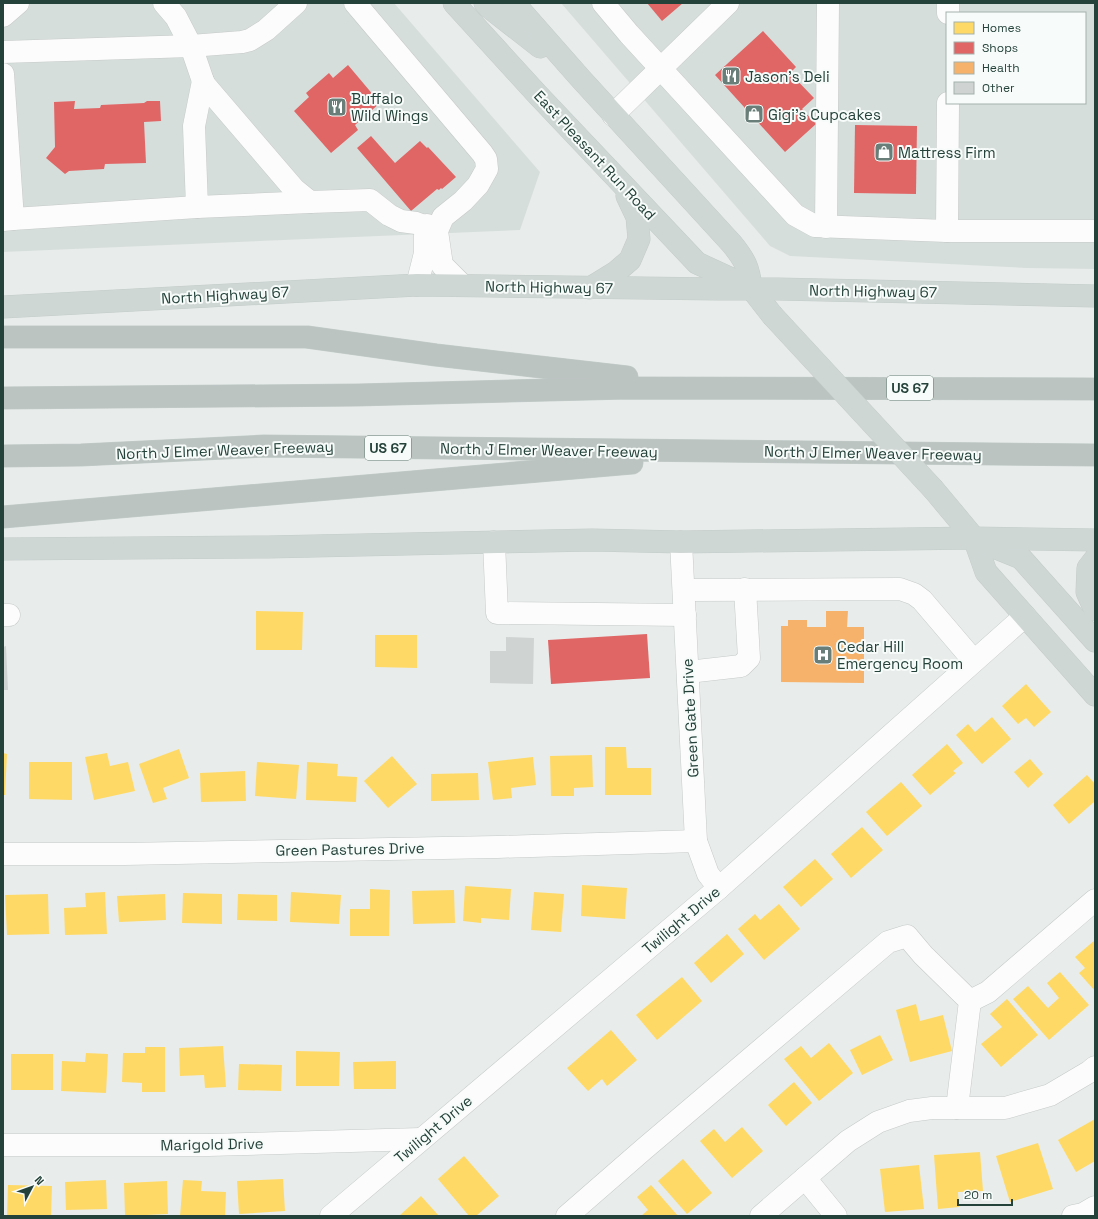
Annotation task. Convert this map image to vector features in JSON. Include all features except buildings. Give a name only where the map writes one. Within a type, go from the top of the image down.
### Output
[{"type":"highway","points":[[3,337],[307,337],[436,355],[725,388]]},
{"type":"highway","name":"US 67","points":[[3,398],[358,395],[628,388],[1095,389]]},
{"type":"highway","name":"North J Elmer Weaver Freeway","points":[[3,456],[81,455],[264,446],[1095,455]]},
{"type":"highway","points":[[3,517],[773,452]]},
{"type":"main road","name":"East Pleasant Run Road","points":[[454,3],[537,94],[697,263],[751,288],[772,315],[934,490],[974,538],[986,572],[1095,695]]},
{"type":"main road","points":[[485,3],[580,79]]},
{"type":"main road","name":"East Pleasant Run Road","points":[[514,3],[580,79],[736,249],[743,258],[750,274],[751,288]]},
{"type":"main road","points":[[590,288],[616,272],[630,260],[639,238],[637,217],[622,184]]},
{"type":"main road","name":"North Highway 67","points":[[3,307],[418,285],[590,288],[751,288],[1095,296]]},
{"type":"main road","name":"East Pleasant Run Road","points":[[974,538],[1021,558],[1095,641]]},
{"type":"main road","points":[[3,549],[268,547],[592,540],[681,542],[974,538],[1095,540]]},
{"type":"main road","points":[[1095,559],[1088,568],[1087,592],[1095,610]]},
{"type":"street","points":[[3,16],[18,3]]},
{"type":"street","points":[[164,3],[176,17],[190,46],[204,84],[294,189],[310,202]]},
{"type":"street","points":[[3,52],[190,46],[242,42],[250,40],[266,30],[296,3]]},
{"type":"street","points":[[3,74],[8,220],[197,207],[370,200],[389,215],[401,221],[427,225],[444,217],[478,186],[487,169],[486,159],[355,3]]},
{"type":"street","points":[[603,3],[629,34],[795,215],[815,226],[947,231],[1095,231]]},
{"type":"street","points":[[613,114],[728,3]]},
{"type":"street","points":[[826,226],[828,3]]},
{"type":"street","points":[[197,207],[194,126],[203,81]]},
{"type":"street","points":[[947,231],[948,104]]},
{"type":"street","points":[[418,285],[425,253],[425,236],[427,225]]},
{"type":"street","points":[[427,225],[442,265],[462,285]]},
{"type":"street","points":[[494,542],[497,613],[685,615]]},
{"type":"street","name":"Green Gate Drive","points":[[681,542],[696,840],[708,874],[719,888]]},
{"type":"street","points":[[688,672],[741,666],[749,658],[745,589]]},
{"type":"street","points":[[684,590],[900,589],[914,594],[922,600],[974,661]]},
{"type":"street","name":"Twilight Drive","points":[[331,1216],[719,888],[1025,616]]},
{"type":"street","name":"Green Pastures Drive","points":[[3,854],[124,854],[497,847],[696,840]]},
{"type":"street","points":[[970,1001],[988,992],[1095,900]]},
{"type":"street","points":[[567,1216],[888,942],[907,936],[923,955],[970,1001]]},
{"type":"street","points":[[957,1108],[970,1001]]},
{"type":"street","points":[[761,1216],[848,1141],[878,1122],[909,1111],[932,1108],[1005,1108],[1050,1095],[1095,1067]]},
{"type":"street","name":"Marigold Drive","points":[[3,1145],[208,1144],[421,1139]]},
{"type":"street","points":[[805,1178],[836,1216]]},
{"type":"street","points":[[1074,1216],[1083,1214],[1095,1207]]},
{"type":"shaded area","points":[[3,3],[394,3],[540,172],[520,230],[3,252]]},
{"type":"shaded area","points":[[561,3],[1095,3],[1095,269],[1026,268],[790,256],[770,246]]},
{"type":"place","name":"Jason's Deli","points":[[731,76]]},
{"type":"place","name":"Buffalo Wild Wings","points":[[337,107]]},
{"type":"place","name":"Gigi's Cupcakes","points":[[754,114]]},
{"type":"place","name":"Mattress Firm","points":[[884,152]]},
{"type":"place","name":"Cedar Hill Emergency Room","points":[[823,655]]}]
